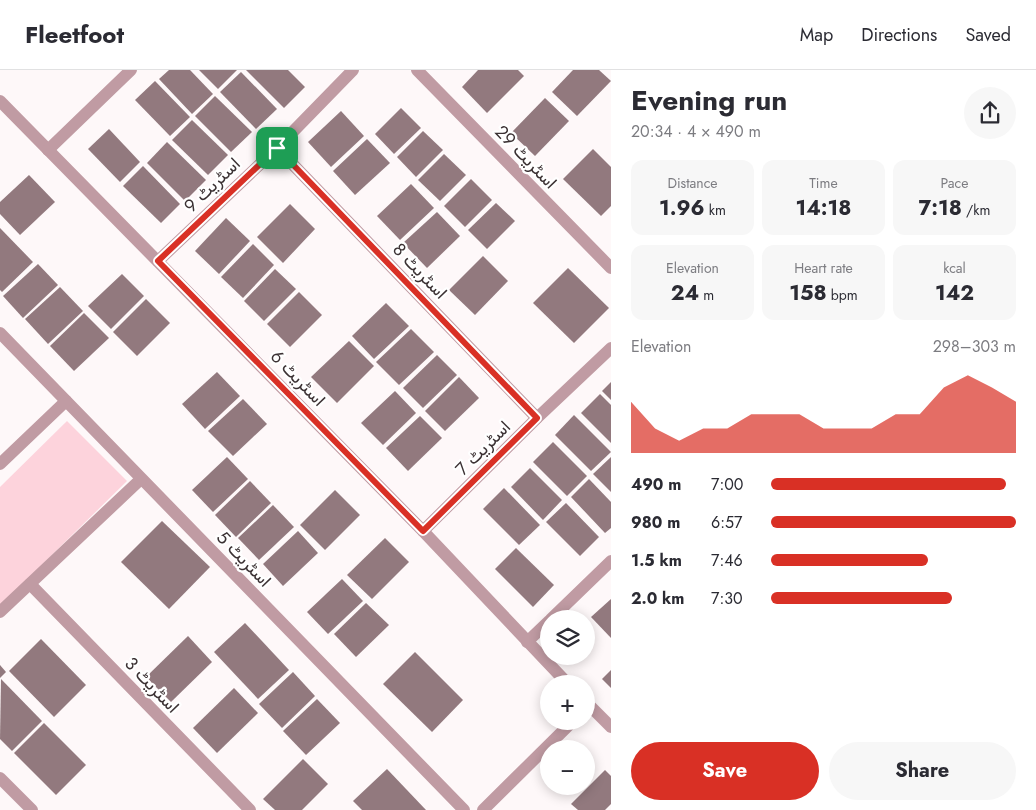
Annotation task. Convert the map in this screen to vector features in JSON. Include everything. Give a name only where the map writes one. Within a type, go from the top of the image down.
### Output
[{"type":"street","points":[[48,150],[131,70]]},
{"type":"street","name":"اسٹریٹ 9","points":[[158,261],[277,148],[353,70]]},
{"type":"street","name":"اسٹریٹ 29","points":[[417,70],[611,268]]},
{"type":"street","name":"اسٹریٹ 6","points":[[0,101],[423,531],[559,675]]},
{"type":"street","name":"اسٹریٹ 8","points":[[277,148],[537,418]]},
{"type":"street","name":"اسٹریٹ 5","points":[[0,333],[464,810]]},
{"type":"street","name":"اسٹریٹ 7","points":[[423,531],[611,348]]},
{"type":"street","points":[[0,464],[66,401]]},
{"type":"street","points":[[0,612],[141,479]]},
{"type":"street","points":[[560,610],[611,561]]},
{"type":"street","name":"اسٹریٹ 3","points":[[30,584],[250,810]]},
{"type":"street","points":[[527,642],[540,630]]},
{"type":"street","points":[[595,712],[611,727]]},
{"type":"street","points":[[483,810],[564,730]]},
{"type":"street","points":[[0,778],[32,810]]},
{"type":"shaded area","points":[[67,421],[127,481],[0,606],[0,487]]},
{"type":"building","points":[[169,70],[190,70],[213,94],[192,114],[159,79]]},
{"type":"building","points":[[199,70],[237,70],[218,89]]},
{"type":"building","points":[[246,70],[288,70],[305,87],[284,108]]},
{"type":"building","points":[[478,70],[518,70],[524,76],[487,113],[462,87]]},
{"type":"building","points":[[573,70],[599,70],[611,81],[577,116],[552,92]]},
{"type":"building","points":[[241,72],[277,109],[256,129],[220,92]]},
{"type":"building","points":[[155,81],[190,117],[170,136],[135,100]]},
{"type":"building","points":[[215,96],[252,132],[231,152],[195,116]]},
{"type":"building","points":[[545,98],[569,121],[535,156],[511,133]]},
{"type":"building","points":[[401,108],[421,128],[394,154],[375,134]]},
{"type":"building","points":[[341,111],[364,136],[331,167],[308,142]]},
{"type":"building","points":[[192,120],[228,155],[208,175],[172,140]]},
{"type":"building","points":[[109,129],[140,162],[120,182],[88,149]]},
{"type":"building","points":[[423,131],[443,150],[416,177],[397,157]]},
{"type":"building","points":[[367,139],[390,163],[355,195],[333,171]]},
{"type":"building","points":[[167,142],[206,180],[185,201],[147,163]]},
{"type":"building","points":[[593,149],[611,167],[611,206],[601,216],[563,179]]},
{"type":"building","points":[[444,154],[466,175],[440,201],[418,180]]},
{"type":"building","points":[[143,166],[180,204],[161,223],[123,186]]},
{"type":"building","points":[[29,175],[55,202],[20,235],[0,214],[0,202]]},
{"type":"building","points":[[471,179],[492,200],[465,227],[444,206]]},
{"type":"building","points":[[411,184],[434,208],[400,240],[377,216]]},
{"type":"building","points":[[496,203],[515,221],[487,249],[468,230]]},
{"type":"building","points":[[290,204],[315,229],[283,263],[257,237]]},
{"type":"building","points":[[437,212],[460,236],[427,268],[403,243]]},
{"type":"building","points":[[226,218],[250,241],[219,274],[195,251]]},
{"type":"building","points":[[0,228],[33,262],[2,292],[0,290]]},
{"type":"building","points":[[253,244],[274,265],[243,298],[221,277]]},
{"type":"building","points":[[483,256],[508,281],[475,315],[449,290]]},
{"type":"building","points":[[38,264],[58,285],[23,318],[3,296]]},
{"type":"building","points":[[568,268],[609,308],[574,343],[533,303]]},
{"type":"building","points":[[275,269],[296,289],[264,321],[244,301]]},
{"type":"building","points":[[122,274],[144,296],[111,329],[88,306]]},
{"type":"building","points":[[60,287],[83,311],[48,344],[25,319]]},
{"type":"building","points":[[299,292],[322,315],[290,347],[267,324]]},
{"type":"building","points":[[146,299],[170,323],[137,356],[113,332]]},
{"type":"building","points":[[386,303],[409,326],[374,359],[352,336]]},
{"type":"building","points":[[84,313],[109,338],[74,371],[50,346]]},
{"type":"building","points":[[411,329],[434,352],[399,385],[376,362]]},
{"type":"building","points":[[349,341],[374,366],[337,403],[311,377]]},
{"type":"building","points":[[437,355],[457,375],[423,408],[403,388]]},
{"type":"building","points":[[217,372],[240,396],[205,429],[182,404]]},
{"type":"building","points":[[459,377],[479,398],[445,431],[425,411]]},
{"type":"building","points":[[611,382],[611,400],[602,391]]},
{"type":"building","points":[[395,391],[416,413],[383,445],[361,423]]},
{"type":"building","points":[[600,394],[611,405],[611,443],[581,413]]},
{"type":"building","points":[[243,399],[267,424],[233,456],[208,431]]},
{"type":"building","points":[[574,415],[611,452],[591,471],[555,435]]},
{"type":"building","points":[[420,416],[442,438],[408,471],[386,448]]},
{"type":"building","points":[[553,442],[587,476],[567,496],[533,462]]},
{"type":"building","points":[[227,457],[248,479],[213,512],[192,490]]},
{"type":"building","points":[[611,457],[611,492],[593,474]]},
{"type":"building","points":[[530,468],[562,500],[543,520],[511,487]]},
{"type":"building","points":[[589,479],[611,502],[611,528],[605,533],[571,497]]},
{"type":"building","points":[[250,481],[271,503],[236,537],[215,515]]},
{"type":"building","points":[[504,488],[540,525],[519,545],[483,509]]},
{"type":"building","points":[[335,490],[360,515],[325,550],[300,525]]},
{"type":"building","points":[[566,503],[599,537],[580,556],[546,522]]},
{"type":"building","points":[[273,505],[294,527],[259,560],[238,538]]},
{"type":"building","points":[[162,521],[210,567],[169,609],[121,562]]},
{"type":"building","points":[[298,531],[318,553],[283,586],[263,564]]},
{"type":"building","points":[[385,538],[409,562],[372,599],[347,575]]},
{"type":"building","points":[[516,548],[554,585],[533,607],[495,569]]},
{"type":"building","points":[[342,579],[363,601],[328,634],[307,612]]},
{"type":"building","points":[[611,599],[611,638],[595,621],[595,613]]},
{"type":"building","points":[[366,603],[389,625],[356,657],[334,634]]},
{"type":"building","points":[[245,623],[289,670],[258,699],[214,652]]},
{"type":"building","points":[[188,636],[212,662],[171,702],[146,677]]},
{"type":"building","points":[[41,639],[86,685],[54,717],[9,671]]},
{"type":"building","points":[[415,652],[463,700],[432,732],[383,684]]},
{"type":"building","points":[[0,665],[6,672],[0,678]]},
{"type":"building","points":[[611,670],[611,688],[602,679]]},
{"type":"building","points":[[293,672],[315,696],[282,728],[259,704]]},
{"type":"building","points":[[1,679],[42,721],[12,751],[0,739]]},
{"type":"building","points":[[234,688],[258,713],[217,753],[193,728]]},
{"type":"building","points":[[317,699],[340,723],[306,755],[283,731]]},
{"type":"building","points":[[44,723],[86,765],[56,795],[14,753]]},
{"type":"building","points":[[303,759],[328,784],[302,810],[275,810],[263,799]]},
{"type":"building","points":[[387,769],[426,810],[362,810],[353,801]]},
{"type":"building","points":[[605,770],[611,776],[611,804],[605,810],[578,810],[571,804],[580,795],[595,795],[595,780]]},
{"type":"route","points":[[277,148],[537,418],[423,531],[158,261],[277,148]]}]
